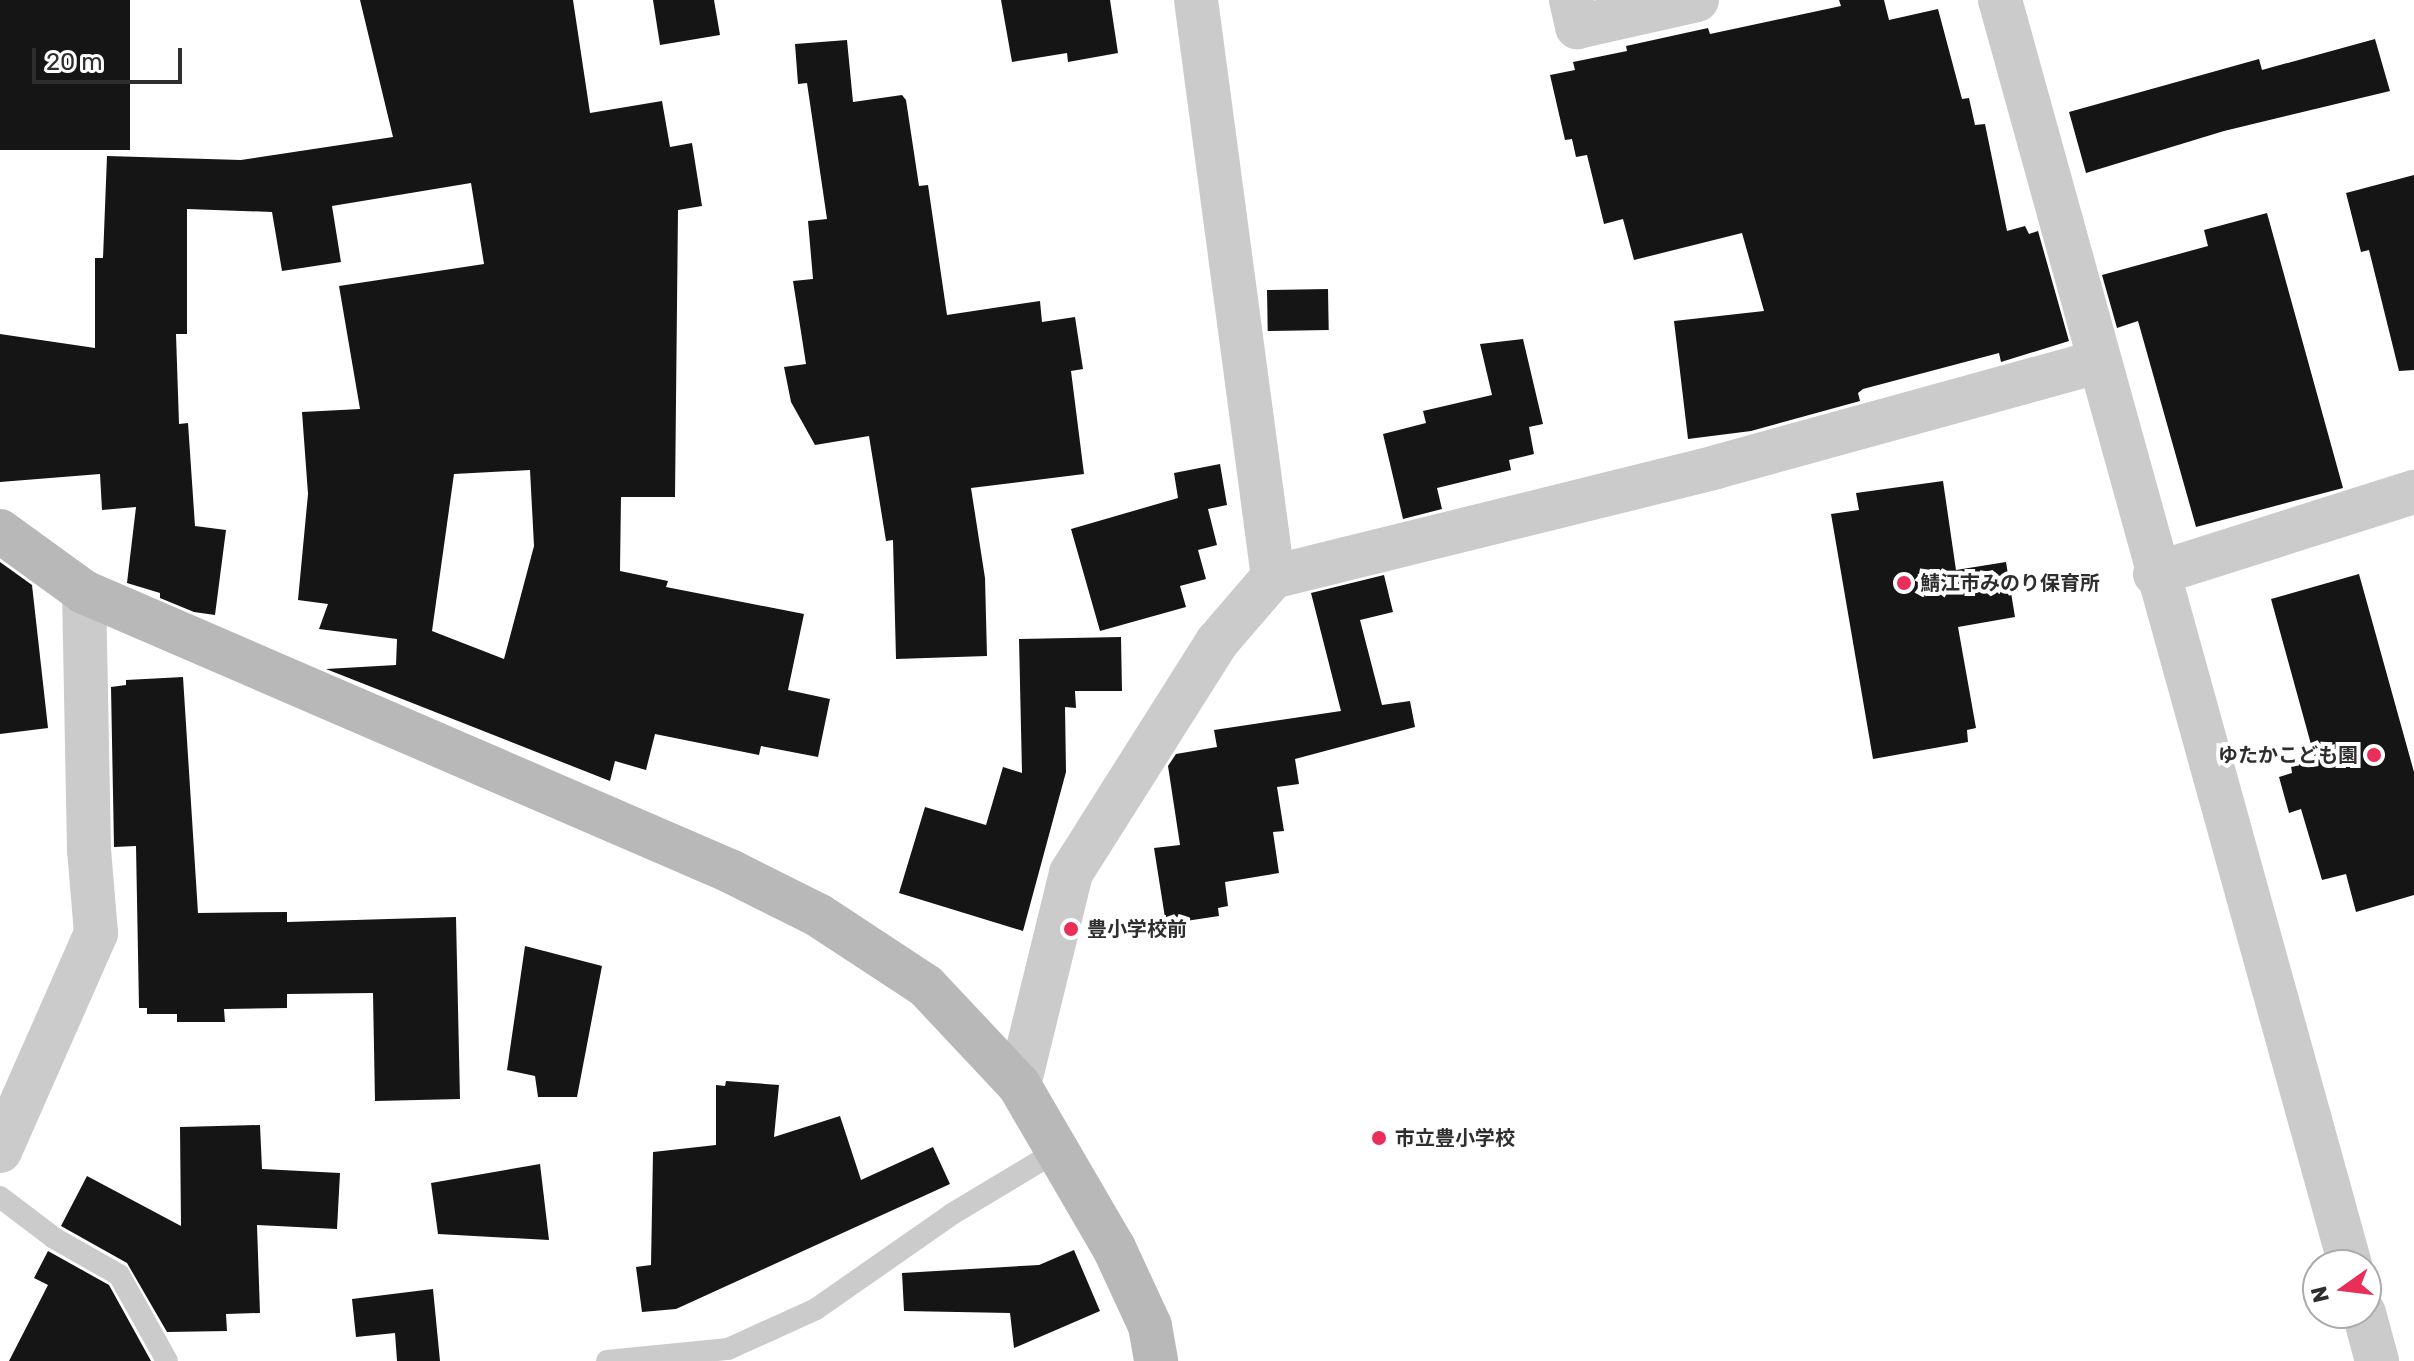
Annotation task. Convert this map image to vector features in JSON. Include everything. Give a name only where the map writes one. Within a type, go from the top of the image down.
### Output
[{"type":"street","points":[[1196,0],[1273,577]]},
{"type":"street","points":[[1571,0],[1577,27],[1697,0]]},
{"type":"street","points":[[2000,0],[2100,361],[2155,574],[2345,1249]]},
{"type":"street","points":[[1019,1085],[1071,873],[1217,642],[1273,577],[1716,467],[2100,361]]},
{"type":"street","points":[[2155,574],[2414,492]]},
{"type":"street","points":[[0,531],[84,592],[818,915],[926,986],[1019,1085],[1132,1287],[1150,1326],[1156,1361]]},
{"type":"street","points":[[0,1151],[96,933],[89,850],[84,592]]},
{"type":"street","points":[[2368,1329],[2377,1361]]},
{"type":"lane","points":[[607,1361],[728,1349],[816,1309],[952,1214],[1057,1151]]},
{"type":"lane","points":[[0,1197],[54,1238],[119,1275],[167,1361]]},
{"type":"building","points":[[0,0],[130,0],[130,150],[0,150]]},
{"type":"building","points":[[360,0],[573,0],[590,113],[662,101],[670,147],[692,143],[702,206],[678,210],[675,497],[621,497],[620,571],[668,581],[666,587],[804,614],[788,690],[830,699],[818,757],[761,746],[759,755],[655,734],[646,770],[615,761],[610,781],[326,669],[396,665],[397,639],[319,629],[328,604],[298,600],[308,494],[302,412],[360,409],[339,286],[484,264],[471,183],[332,206],[341,262],[282,271],[272,212],[187,209],[187,334],[176,334],[179,424],[188,423],[195,526],[226,530],[215,615],[194,612],[160,598],[160,593],[127,583],[136,507],[102,510],[100,474],[0,482],[0,334],[95,348],[95,258],[103,258],[107,156],[241,160],[393,137]],"holes":[[[530,470],[534,546],[504,659],[432,631],[454,474]]]},
{"type":"building","points":[[653,0],[714,0],[720,35],[660,45]]},
{"type":"building","points":[[1001,0],[1110,0],[1118,53],[1068,62],[1067,53],[1012,62]]},
{"type":"building","points":[[1839,0],[1884,0],[1889,20],[1938,9],[1962,99],[1969,98],[1975,125],[1985,124],[2007,231],[2025,226],[2029,234],[2038,231],[2069,341],[2001,362],[1999,353],[1863,389],[1858,393],[1860,401],[1751,431],[1688,439],[1674,321],[1764,311],[1742,233],[1634,260],[1623,219],[1604,224],[1587,155],[1576,157],[1572,139],[1565,140],[1550,75],[1575,70],[1573,62],[1627,51],[1626,46],[1708,28],[1710,34],[1841,6]]},
{"type":"building","points":[[2375,39],[2390,91],[2224,131],[2086,173],[2069,112],[2259,59],[2262,70]]},
{"type":"building","points":[[847,40],[853,102],[902,95],[906,100],[919,186],[928,185],[947,315],[1040,301],[1042,322],[1075,317],[1083,369],[1071,371],[1084,474],[971,488],[985,578],[987,656],[896,659],[893,540],[886,541],[869,436],[815,445],[791,402],[784,367],[806,364],[793,281],[813,279],[808,221],[827,219],[807,83],[798,84],[795,44]]},
{"type":"building","points":[[2414,175],[2414,370],[2399,371],[2369,250],[2361,252],[2346,193]]},
{"type":"building","points":[[2267,213],[2343,488],[2196,527],[2138,321],[2117,328],[2102,275],[2208,246],[2204,230]]},
{"type":"building","points":[[1328,289],[1329,330],[1268,331],[1267,290]]},
{"type":"building","points":[[1523,339],[1543,424],[1529,427],[1534,454],[1509,460],[1511,470],[1437,488],[1442,509],[1403,519],[1383,434],[1426,423],[1423,411],[1492,395],[1480,344]]},
{"type":"building","points":[[1220,464],[1227,505],[1208,509],[1217,545],[1198,550],[1206,579],[1180,586],[1186,607],[1100,631],[1071,529],[1178,498],[1174,473]]},
{"type":"building","points":[[1943,481],[1956,570],[2006,562],[2015,617],[1958,627],[1976,728],[1967,730],[1968,742],[1873,759],[1831,514],[1859,510],[1856,493]]},
{"type":"building","points":[[0,562],[32,585],[48,728],[0,734]]},
{"type":"building","points":[[2359,574],[2414,772],[2414,895],[2356,912],[2346,874],[2322,880],[2301,809],[2289,813],[2279,777],[2292,773],[2291,766],[2315,759],[2271,599]]},
{"type":"building","points":[[1384,575],[1393,612],[1360,620],[1382,705],[1410,701],[1415,727],[1295,759],[1299,784],[1277,787],[1284,831],[1273,832],[1279,873],[1225,882],[1228,906],[1218,908],[1219,916],[1166,924],[1154,848],[1180,845],[1168,766],[1176,754],[1217,747],[1214,730],[1341,711],[1311,593]]},
{"type":"building","points":[[1121,637],[1122,691],[1075,691],[1076,708],[1065,707],[1066,772],[1023,931],[899,893],[925,807],[986,825],[1003,767],[1022,773],[1019,639]]},
{"type":"building","points":[[183,677],[198,913],[287,912],[287,922],[456,917],[460,1099],[375,1101],[373,993],[287,994],[287,1008],[224,1009],[225,1022],[177,1022],[177,1014],[147,1014],[147,1008],[139,1008],[136,846],[114,847],[111,687],[126,685],[126,680]]},
{"type":"building","points":[[525,946],[602,966],[577,1097],[538,1097],[535,1076],[507,1070]]},
{"type":"building","points":[[726,1081],[779,1085],[774,1137],[840,1116],[861,1180],[933,1147],[950,1184],[676,1309],[642,1312],[636,1267],[651,1265],[653,1152],[716,1145],[716,1085],[725,1086]]},
{"type":"building","points":[[260,1125],[262,1169],[340,1173],[337,1229],[257,1225],[260,1313],[226,1314],[227,1331],[167,1332],[127,1263],[61,1226],[87,1176],[181,1226],[180,1127]]},
{"type":"building","points":[[540,1164],[549,1240],[438,1234],[431,1183]]},
{"type":"building","points":[[1074,1250],[1100,1311],[1014,1348],[1010,1313],[904,1311],[902,1273],[1039,1265]]},
{"type":"building","points":[[48,1251],[109,1285],[151,1361],[9,1361],[48,1285],[34,1278]]},
{"type":"building","points":[[433,1289],[440,1361],[397,1361],[395,1333],[356,1337],[352,1299]]},
{"type":"place","name":"鯖江市みのり保育所","points":[[1904,583]]},
{"type":"place","name":"ゆたかこども園","points":[[2374,755]]},
{"type":"place","name":"豊小学校前","points":[[1071,929]]},
{"type":"place","name":"市立豊小学校","points":[[1379,1138]]}]
